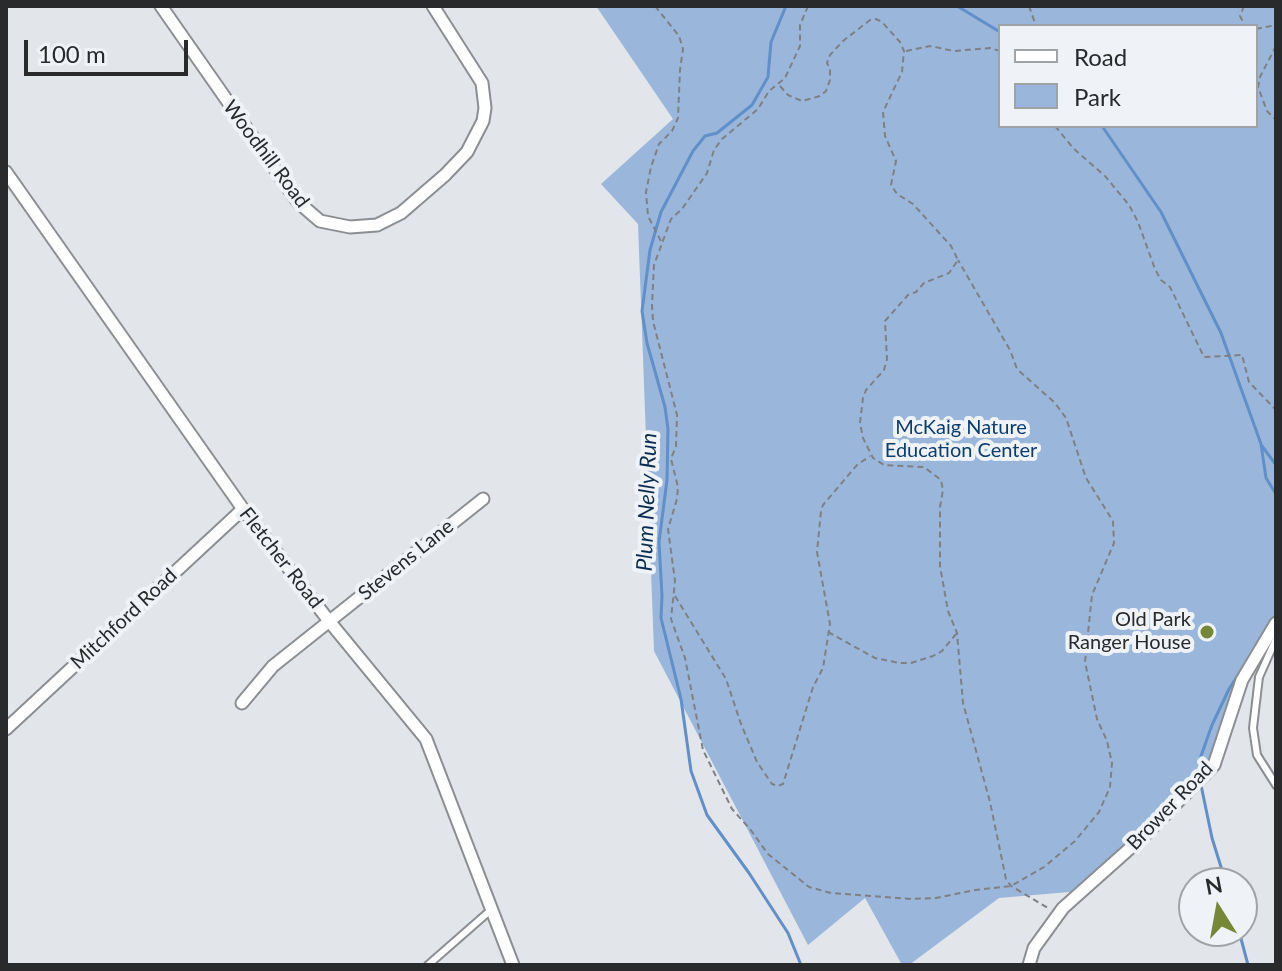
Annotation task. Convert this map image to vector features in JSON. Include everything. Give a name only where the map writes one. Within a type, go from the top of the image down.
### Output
[{"type":"street","name":"Woodhill Road","points":[[161,6],[298,202],[320,221],[350,227],[377,225],[401,213],[445,175],[467,152],[479,133],[485,97],[482,83],[433,6]]},
{"type":"street","name":"Fletcher Road","points":[[6,172],[243,509],[329,621],[426,739],[513,965]]},
{"type":"street","name":"Stevens Lane","points":[[242,703],[273,666],[483,499]]},
{"type":"street","name":"Mitchford Road","points":[[6,729],[243,509]]},
{"type":"street","name":"Brower Road","points":[[1029,965],[1034,948],[1059,913],[1146,834],[1214,765],[1242,680],[1275,632]]},
{"type":"lane","points":[[1275,632],[1259,677],[1253,728],[1257,755],[1276,785]]},
{"type":"lane","points":[[428,965],[492,909]]},
{"type":"path","points":[[655,6],[679,36],[683,49],[678,118],[672,131],[659,144],[646,192],[648,216],[662,243]]},
{"type":"path","points":[[778,86],[802,101],[820,96],[826,91],[830,80],[827,63],[830,55],[870,20],[882,22],[900,42],[904,51],[902,72],[883,112],[885,136],[896,161],[891,185],[951,246],[1010,350],[1017,369],[1055,403],[1066,418],[1086,478],[1107,509],[1115,530],[1114,543],[1092,595],[1085,662],[1097,719],[1112,763],[1110,787],[1099,812],[1075,841],[1044,867],[1011,886],[936,898],[890,899],[831,893],[809,887],[796,879],[768,854],[732,809],[710,770],[698,735],[685,658],[674,633],[671,605],[675,581],[668,529],[678,487],[671,459],[676,446],[677,415],[657,339],[652,305],[654,265],[671,219],[682,209],[707,173],[714,150],[722,139],[758,109],[769,91],[785,78],[800,46],[800,25],[808,6]]},
{"type":"path","points":[[904,51],[930,46],[954,51],[990,48],[998,50]]},
{"type":"path","points":[[1276,46],[1258,87],[1267,111],[1276,120]]},
{"type":"path","points":[[1057,128],[1129,205],[1155,269],[1161,280],[1170,287],[1204,357],[1242,355],[1249,382],[1276,410]]},
{"type":"path","points":[[958,260],[949,273],[924,283],[908,295],[885,321],[887,359],[884,370],[866,390],[861,410],[863,438],[871,455],[884,465],[924,467],[941,480],[940,566],[948,611],[957,633],[963,703],[990,802],[1006,879],[1037,904],[1059,913]]},
{"type":"path","points":[[674,595],[726,679],[757,762],[772,784],[783,784],[813,687],[823,668],[830,617],[817,552],[821,511],[857,465],[871,455]]},
{"type":"path","points":[[827,631],[875,658],[886,662],[911,663],[942,651],[957,633]]},
{"type":"green space","name":"McKaig Nature Education Center","points":[[596,6],[1276,6],[1276,623],[1242,680],[1214,765],[1081,891],[999,898],[909,965],[902,965],[865,898],[808,945],[654,651],[638,224],[601,184],[673,119]]},
{"type":"waterway","name":"Plum Nelly Run","points":[[786,6],[771,42],[768,77],[752,105],[717,133],[705,136],[693,151],[661,212],[650,250],[642,311],[668,429],[667,480],[659,542],[661,618],[681,699],[691,771],[707,815],[788,933],[801,965]]},
{"type":"waterway","points":[[957,6],[998,31]]},
{"type":"waterway","points":[[1103,128],[1161,212],[1221,333],[1261,444],[1266,478],[1276,494]]},
{"type":"waterway","points":[[1262,446],[1276,465]]},
{"type":"waterway","points":[[1200,773],[1201,756],[1212,725],[1229,689],[1246,663]]},
{"type":"waterway","points":[[1201,785],[1221,867]]},
{"type":"waterway","points":[[1243,947],[1248,965]]},
{"type":"place","name":"Old Park Ranger House","points":[[1207,632]]}]
